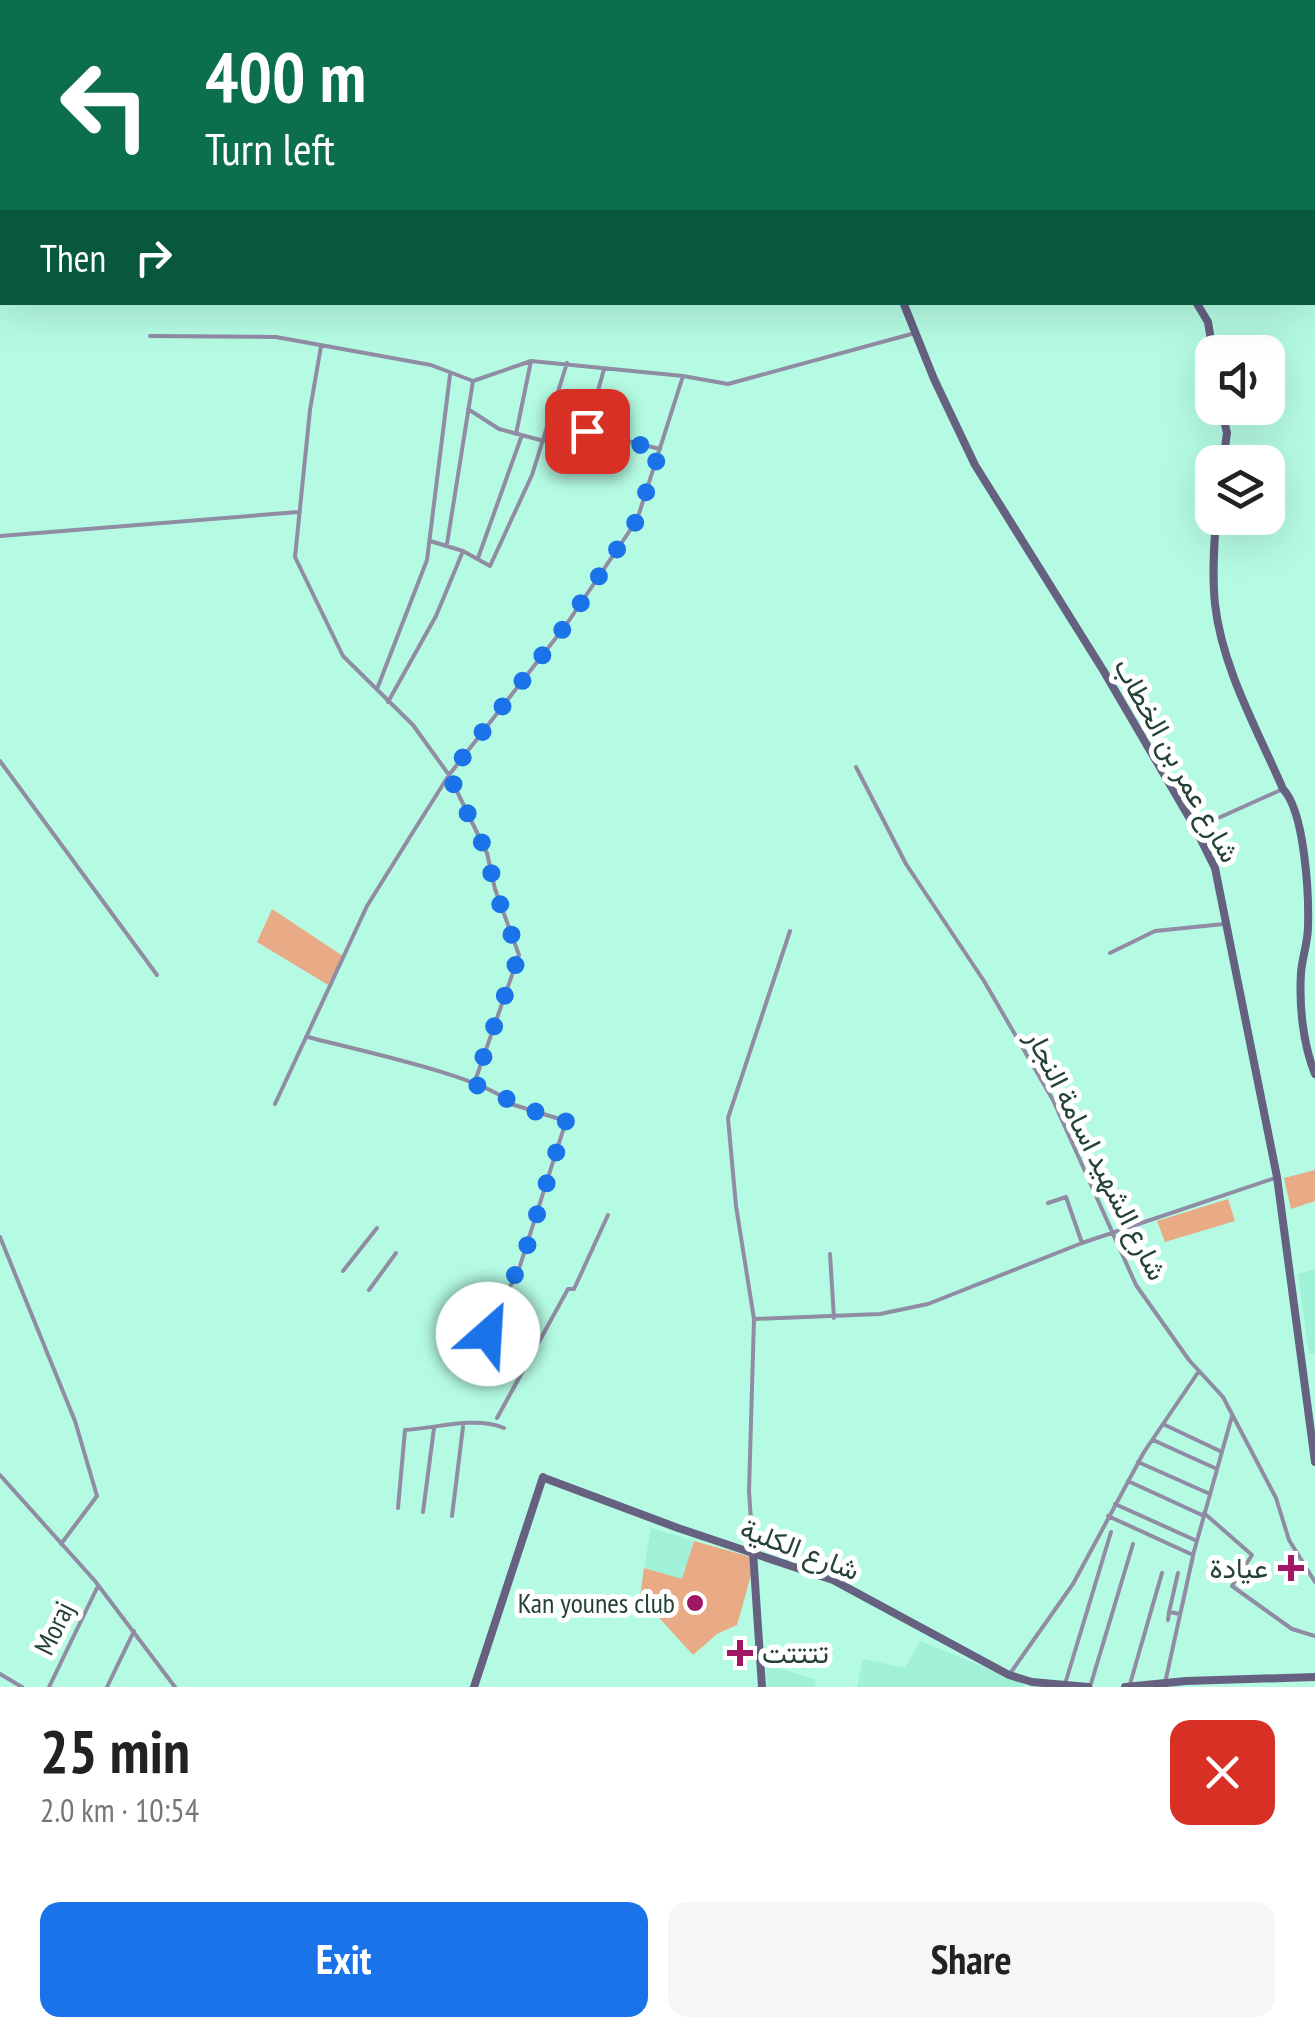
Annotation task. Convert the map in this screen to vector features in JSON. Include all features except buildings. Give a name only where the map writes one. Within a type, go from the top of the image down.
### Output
[{"type":"street","name":"شارع عمر بن الخطاب","points":[[904,305],[975,465],[1102,670],[1196,828],[1215,868],[1277,1177],[1315,1462]]},
{"type":"street","points":[[1198,305],[1210,335]]},
{"type":"street","points":[[150,336],[276,337],[431,365],[473,381],[531,361],[728,384],[915,333]]},
{"type":"street","points":[[321,346],[295,557],[343,656],[413,725],[449,775],[487,853],[495,890],[519,955],[474,1084]]},
{"type":"street","points":[[477,558],[519,435],[531,361]]},
{"type":"street","points":[[430,541],[463,551],[490,566],[544,440],[566,363]]},
{"type":"street","points":[[604,369],[587,431],[660,450]]},
{"type":"street","points":[[376,690],[427,560],[450,375]]},
{"type":"street","points":[[275,1104],[367,906],[449,775],[566,625],[637,520],[683,376]]},
{"type":"street","points":[[447,545],[473,381]]},
{"type":"street","points":[[468,409],[499,429],[544,440]]},
{"type":"street","points":[[0,536],[298,512]]},
{"type":"street","points":[[1216,535],[1215,604],[1219,626],[1244,700],[1300,828],[1308,931],[1301,974],[1302,1012],[1315,1074]]},
{"type":"street","points":[[388,702],[436,616],[463,551]]},
{"type":"street","points":[[0,761],[156,974]]},
{"type":"street","name":"شارع الشهيد اسامة النجار","points":[[856,767],[906,864],[984,981],[1053,1100],[1136,1285],[1199,1371],[1224,1396],[1232,1416]]},
{"type":"street","points":[[1196,828],[1283,789]]},
{"type":"street","points":[[1110,953],[1155,930],[1228,923]]},
{"type":"street","points":[[762,1687],[750,1492],[754,1319],[736,1206],[728,1118],[790,930]]},
{"type":"street","points":[[308,1037],[474,1084],[505,1097],[511,1104],[566,1121],[519,1269],[466,1374]]},
{"type":"street","points":[[754,1319],[834,1318],[928,1304],[1082,1243],[1277,1177]]},
{"type":"street","points":[[1048,1203],[1066,1196],[1082,1243]]},
{"type":"street","points":[[497,1418],[568,1289],[574,1290],[608,1215]]},
{"type":"street","points":[[342,1272],[377,1228]]},
{"type":"street","points":[[0,1237],[75,1421],[97,1496],[61,1544]]},
{"type":"street","points":[[368,1290],[396,1253]]},
{"type":"street","points":[[830,1254],[834,1318]]},
{"type":"street","points":[[1009,1675],[1073,1584],[1161,1423],[1199,1371]]},
{"type":"street","points":[[1165,1683],[1193,1555],[1232,1416]]},
{"type":"street","points":[[1232,1416],[1276,1498],[1289,1540],[1315,1582]]},
{"type":"street","points":[[398,1508],[406,1430],[491,1423],[504,1428]]},
{"type":"street","points":[[1161,1423],[1222,1452]]},
{"type":"street","points":[[452,1516],[463,1424]]},
{"type":"street","points":[[423,1512],[434,1428]]},
{"type":"street","points":[[1152,1439],[1217,1470]]},
{"type":"street","points":[[1138,1462],[1210,1494]]},
{"type":"street","points":[[0,1474],[134,1631],[173,1686]]},
{"type":"street","name":"شارع الكلية","points":[[474,1687],[545,1478],[833,1580],[1009,1675],[1032,1682],[1089,1687]]},
{"type":"street","points":[[1128,1481],[1204,1515],[1252,1555],[1232,1586],[1292,1629],[1315,1636]]},
{"type":"street","points":[[1114,1504],[1197,1541]]},
{"type":"street","points":[[1108,1516],[1193,1555]]},
{"type":"street","points":[[1065,1684],[1111,1532]]},
{"type":"street","points":[[1089,1687],[1133,1544]]},
{"type":"street","points":[[1162,1573],[1127,1687],[1315,1677]]},
{"type":"street","points":[[1168,1620],[1178,1573]]},
{"type":"street","name":"Moraj","points":[[49,1687],[97,1588]]},
{"type":"street","points":[[1169,1612],[1180,1614]]},
{"type":"street","points":[[108,1687],[134,1631]]},
{"type":"street","points":[[0,1674],[22,1687]]},
{"type":"shaded area","points":[[272,909],[343,956],[328,985],[257,942]]},
{"type":"shaded area","points":[[1315,1170],[1315,1201],[1291,1209],[1284,1178]]},
{"type":"shaded area","points":[[1228,1199],[1235,1221],[1165,1242],[1157,1221]]},
{"type":"shaded area","points":[[1315,1269],[1315,1353],[1309,1354],[1298,1274]]},
{"type":"shaded area","points":[[651,1528],[694,1541],[682,1580],[644,1568]]},
{"type":"shaded area","name":"Kan younes club","points":[[694,1541],[751,1557],[754,1565],[737,1625],[717,1634],[693,1655],[640,1597],[644,1568],[682,1579]]},
{"type":"shaded area","points":[[920,1641],[1023,1683],[1024,1687],[857,1687],[863,1659],[905,1668]]},
{"type":"shaded area","points":[[765,1663],[816,1680],[814,1687],[767,1687]]},
{"type":"place","name":"عيادة","points":[[1291,1568]]},
{"type":"place","name":"Kan younes club","points":[[695,1603]]},
{"type":"place","name":"تتتتت","points":[[740,1653]]},
{"type":"route","points":[[488,1334],[525,1253],[566,1121],[511,1104],[505,1097],[474,1084],[519,955],[495,890],[487,853],[449,775],[566,625],[637,520],[660,450],[587,431]]}]
